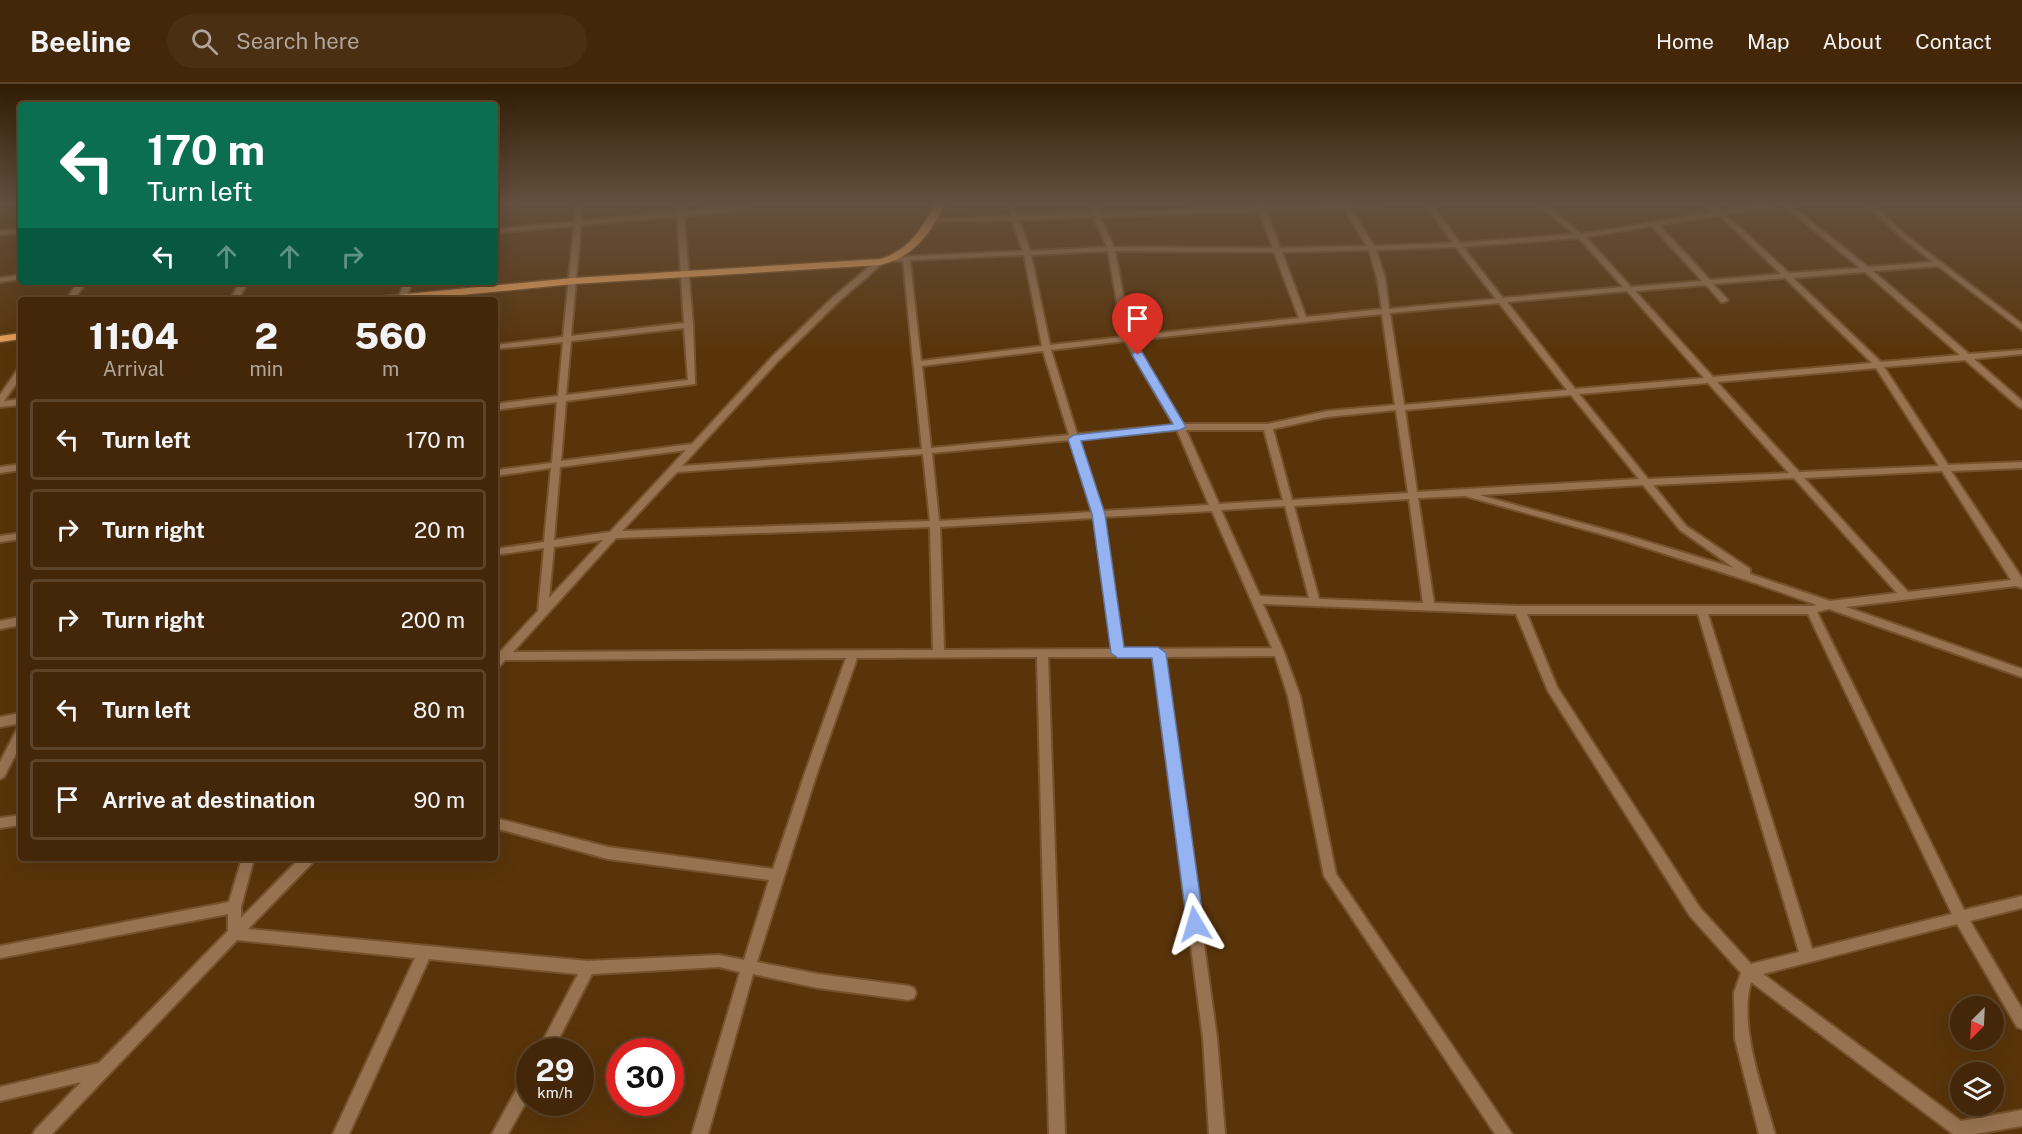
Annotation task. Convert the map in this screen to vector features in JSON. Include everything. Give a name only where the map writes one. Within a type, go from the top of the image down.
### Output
[{"type":"main road","points":[[422,297],[573,281],[880,262],[893,259],[904,253]]},
{"type":"main road","points":[[0,339],[18,336]]},
{"type":"street","points":[[543,612],[575,253]]},
{"type":"street","points":[[498,407],[692,382],[683,253]]},
{"type":"street","points":[[893,259],[1027,253],[1046,347],[1098,514],[1118,653]]},
{"type":"street","points":[[1112,253],[1127,337],[1180,427],[1279,652],[1294,696],[1330,876],[1504,1134]]},
{"type":"street","points":[[1279,253],[1303,318]]},
{"type":"street","points":[[1374,253],[1381,278],[1429,607]]},
{"type":"street","points":[[1464,253],[1644,482],[1683,528],[1756,579]]},
{"type":"street","points":[[1596,253],[1906,597]]},
{"type":"street","points":[[1681,253],[1724,300]]},
{"type":"street","points":[[1258,600],[1520,610],[1811,610],[1830,605],[2021,584],[1877,363],[1762,253]]},
{"type":"street","points":[[1846,253],[2022,405]]},
{"type":"street","points":[[1924,253],[2022,328]]},
{"type":"street","points":[[906,259],[935,524],[939,654]]},
{"type":"street","points":[[498,659],[697,446],[774,359],[834,301],[880,262]]},
{"type":"street","points":[[917,364],[1127,337],[1303,318],[1938,264]]},
{"type":"street","points":[[0,280],[18,277]]},
{"type":"street","points":[[498,347],[689,325]]},
{"type":"street","points":[[675,469],[1074,439],[1180,427],[1268,427],[1327,414],[1877,363],[2022,352]]},
{"type":"street","points":[[0,403],[18,376]]},
{"type":"street","points":[[0,403],[18,402]]},
{"type":"street","points":[[1268,427],[1315,602]]},
{"type":"street","points":[[498,473],[697,446]]},
{"type":"street","points":[[498,552],[613,535],[935,524],[1644,482],[2022,465]]},
{"type":"street","points":[[0,470],[18,467]]},
{"type":"street","points":[[1460,492],[1622,537],[1756,579],[2022,673]]},
{"type":"street","points":[[0,539],[18,536]]},
{"type":"street","points":[[1520,610],[1558,698],[1695,912],[1748,971],[1963,1132],[2022,1118]]},
{"type":"street","points":[[1702,610],[1807,957]]},
{"type":"street","points":[[1811,610],[1961,918],[2022,1023]]},
{"type":"street","points":[[0,625],[18,622]]},
{"type":"street","points":[[498,659],[853,654],[1279,652]]},
{"type":"street","points":[[1042,653],[1057,1134]]},
{"type":"street","points":[[1158,653],[1210,1038],[1217,1134]]},
{"type":"street","points":[[700,1134],[748,966],[819,743],[853,654]]},
{"type":"street","points":[[0,722],[18,719]]},
{"type":"street","points":[[0,774],[18,738]]},
{"type":"street","points":[[0,823],[18,820]]},
{"type":"street","points":[[498,824],[608,853],[777,875]]},
{"type":"street","points":[[235,934],[234,907],[247,861]]},
{"type":"street","points":[[40,1134],[305,861]]},
{"type":"street","points":[[1748,971],[2022,902]]},
{"type":"street","points":[[0,952],[234,907]]},
{"type":"street","points":[[235,934],[588,968],[719,961],[818,981],[909,993]]},
{"type":"street","points":[[341,1134],[424,952]]},
{"type":"street","points":[[551,1038],[588,968]]},
{"type":"street","points":[[1748,971],[1741,993],[1742,1039],[1767,1134]]},
{"type":"street","points":[[0,1094],[102,1070]]},
{"type":"street","points":[[500,1134],[516,1105]]},
{"type":"route","points":[[1138,355],[1180,427],[1074,439],[1098,514],[1118,653],[1158,653],[1172,738],[1195,924]]}]
